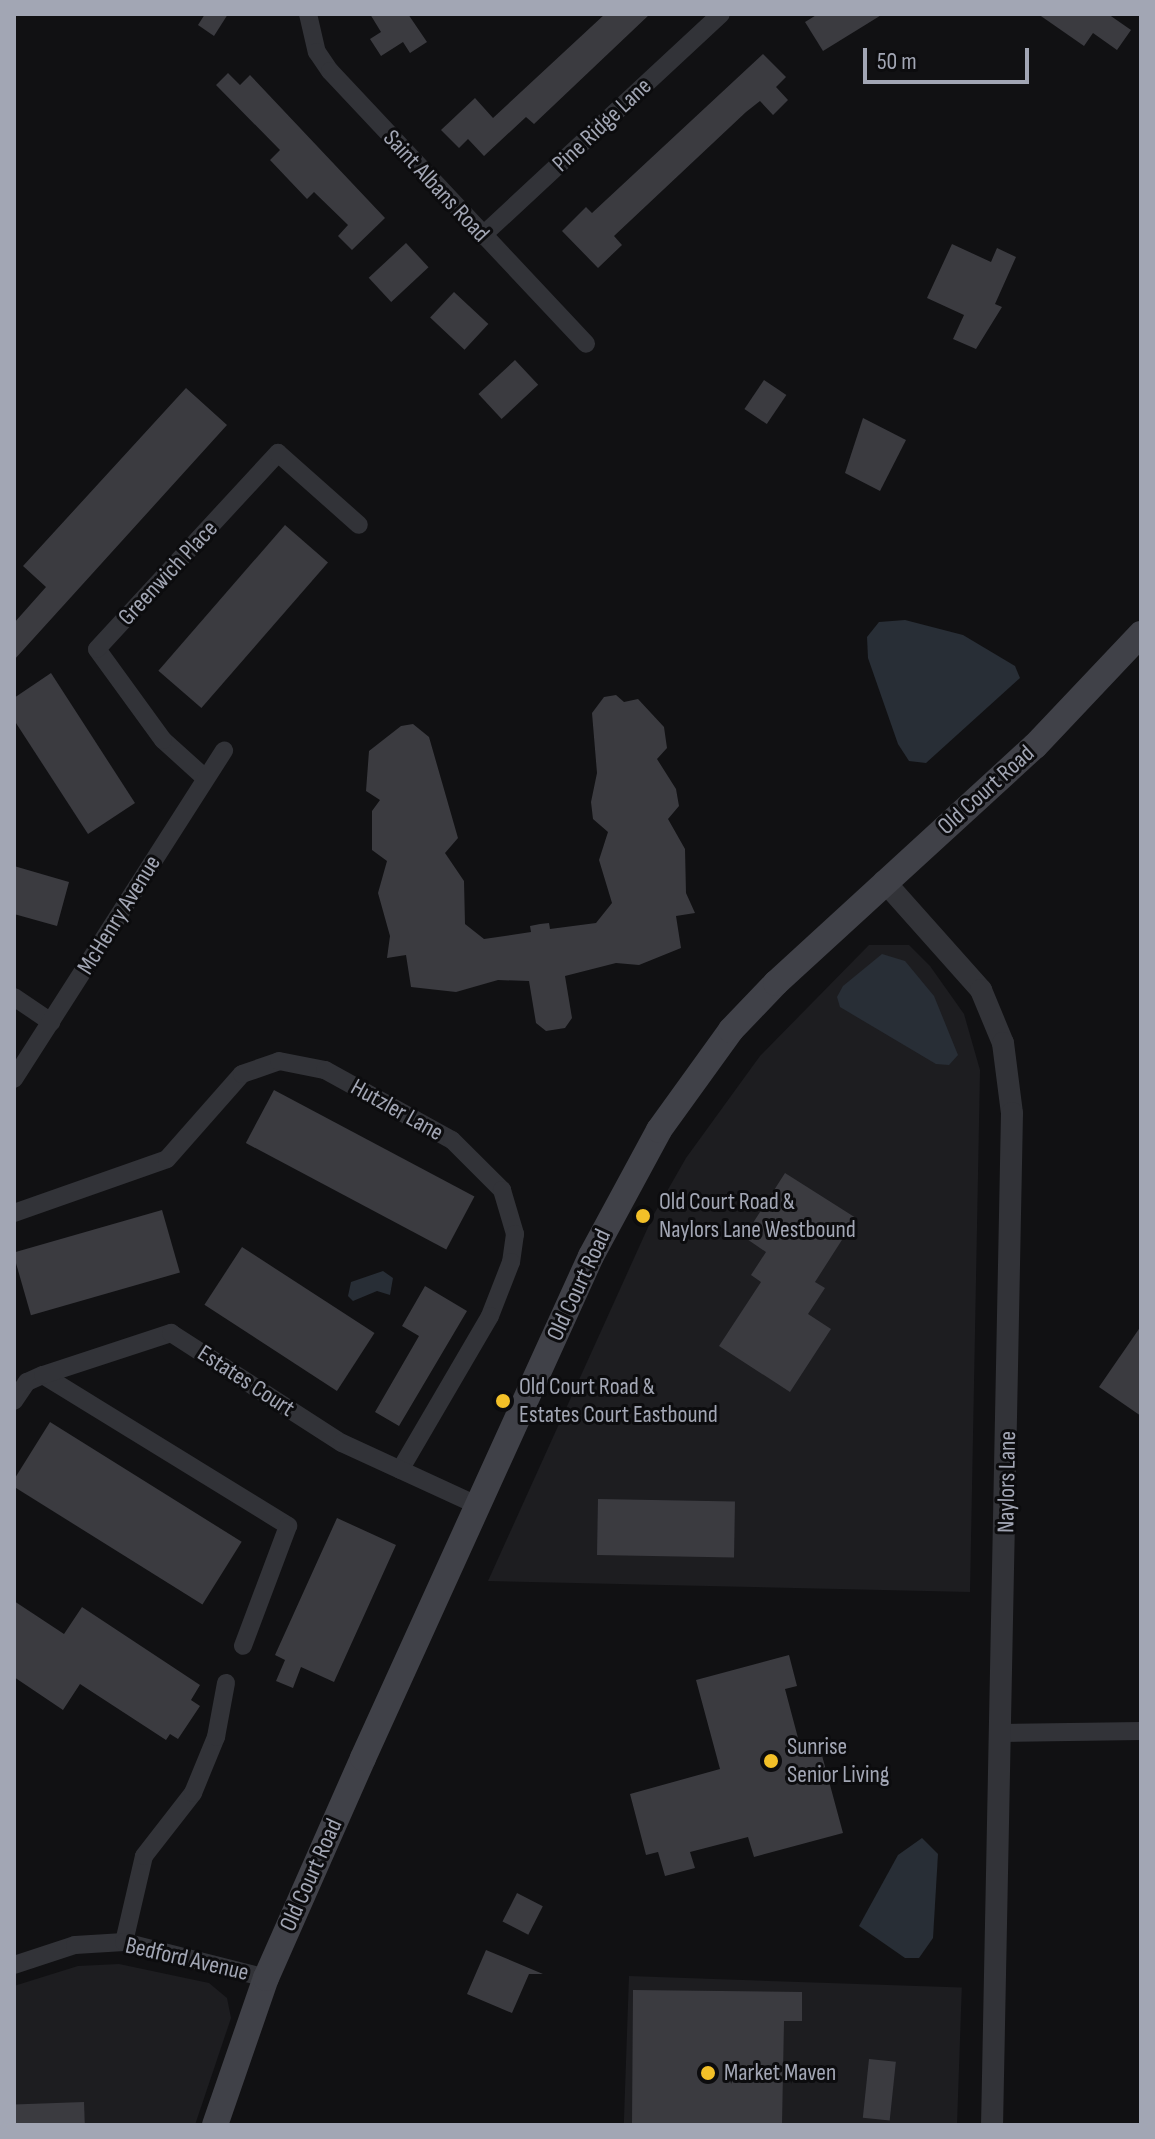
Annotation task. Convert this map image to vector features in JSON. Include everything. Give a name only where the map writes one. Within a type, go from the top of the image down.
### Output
[{"type":"main road","name":"Old Court Road","points":[[215,2125],[266,1978],[591,1256],[659,1130],[731,1030],[884,881],[1056,726],[1141,634]]},
{"type":"street","name":"Saint Albans Road","points":[[308,14],[317,52],[330,71],[586,344]]},
{"type":"street","name":"Pine Ridge Lane","points":[[482,236],[721,14]]},
{"type":"street","name":"Greenwich Place","points":[[204,777],[163,740],[97,649],[278,453],[359,525]]},
{"type":"street","name":"McHenry Avenue","points":[[14,1079],[224,750]]},
{"type":"street","name":"Naylors Lane","points":[[884,881],[981,990],[1008,1070],[1013,1180],[992,2125]]},
{"type":"street","points":[[14,997],[51,1022]]},
{"type":"street","name":"Hutzler Lane","points":[[14,1213],[167,1159],[242,1074],[279,1061],[325,1070],[452,1140],[502,1190],[515,1234],[511,1262],[490,1316],[400,1470]]},
{"type":"street","name":"Estates Court","points":[[14,1401],[27,1382],[43,1375],[171,1333],[342,1443],[479,1506]]},
{"type":"street","points":[[43,1375],[288,1526],[243,1646]]},
{"type":"street","points":[[124,1942],[153,1837],[193,1793],[216,1737],[226,1683]]},
{"type":"street","points":[[1001,1733],[1141,1731]]},
{"type":"street","name":"Bedford Avenue","points":[[14,1965],[75,1945],[124,1942],[266,1978]]},
{"type":"shaded area","points":[[905,620],[963,635],[1015,666],[1020,678],[926,763],[909,761],[898,744],[868,658],[867,637],[879,622]]},
{"type":"shaded area","points":[[869,945],[909,945],[930,966],[964,1014],[980,1070],[970,1592],[488,1581],[654,1214],[686,1158],[760,1056]]},
{"type":"shaded area","points":[[882,954],[905,961],[934,996],[958,1055],[949,1065],[936,1064],[840,1007],[837,997],[843,986]]},
{"type":"shaded area","points":[[383,1271],[393,1278],[390,1295],[377,1291],[353,1301],[348,1296],[351,1282]]},
{"type":"shaded area","points":[[922,1838],[938,1854],[933,1938],[919,1958],[905,1958],[859,1926],[898,1855]]},
{"type":"shaded area","points":[[119,1964],[209,1983],[227,1998],[231,2018],[195,2125],[14,2125],[14,1986],[78,1966]]},
{"type":"shaded area","points":[[629,1976],[962,1988],[957,2125],[624,2125]]},
{"type":"building","points":[[205,14],[228,14],[214,36],[198,25]]},
{"type":"building","points":[[370,14],[408,14],[427,42],[410,53],[403,42],[381,56],[370,39],[381,32]]},
{"type":"building","points":[[605,14],[650,14],[534,124],[526,117],[484,156],[468,139],[459,148],[441,130],[475,98],[493,118]]},
{"type":"building","points":[[818,14],[883,14],[823,51],[805,22]]},
{"type":"building","points":[[1038,14],[1108,14],[1131,30],[1117,50],[1093,33],[1084,46]]},
{"type":"building","points":[[763,54],[786,77],[776,87],[788,100],[773,115],[760,101],[746,112],[614,236],[622,245],[598,268],[562,231],[586,207],[592,213]]},
{"type":"building","points":[[228,73],[240,85],[250,75],[385,218],[352,250],[338,236],[348,225],[314,192],[307,199],[270,160],[280,150],[216,85]]},
{"type":"building","points":[[406,243],[429,267],[391,302],[369,278]]},
{"type":"building","points":[[952,244],[991,262],[997,248],[1016,257],[995,304],[1002,307],[976,349],[953,339],[964,315],[927,298]]},
{"type":"building","points":[[454,292],[488,324],[465,350],[430,318]]},
{"type":"building","points":[[515,360],[538,385],[502,419],[478,394]]},
{"type":"building","points":[[764,380],[786,395],[767,424],[744,409]]},
{"type":"building","points":[[186,388],[227,425],[14,660],[14,623],[46,587],[23,566]]},
{"type":"building","points":[[863,418],[906,440],[880,491],[845,473]]},
{"type":"building","points":[[285,525],[328,562],[201,708],[158,671]]},
{"type":"building","points":[[51,673],[135,803],[88,834],[14,720],[14,698]]},
{"type":"building","points":[[616,695],[624,702],[638,699],[664,727],[667,748],[657,759],[676,789],[679,806],[668,819],[685,849],[686,893],[695,913],[676,916],[681,948],[639,965],[616,963],[565,976],[572,1018],[565,1028],[546,1031],[536,1023],[529,981],[498,980],[456,992],[411,987],[406,955],[387,958],[390,936],[378,893],[387,861],[372,850],[372,811],[380,800],[366,791],[369,751],[401,726],[413,724],[429,737],[458,838],[445,853],[464,881],[465,924],[484,939],[531,932],[530,926],[540,924],[549,923],[550,929],[596,923],[612,903],[599,860],[608,832],[593,819],[591,802],[597,773],[592,713],[604,697]]},
{"type":"building","points":[[14,866],[69,882],[57,926],[14,914]]},
{"type":"building","points":[[274,1090],[474,1197],[446,1250],[246,1143]]},
{"type":"building","points":[[785,1173],[856,1218],[815,1282],[825,1288],[808,1314],[831,1329],[790,1392],[719,1346],[761,1282],[751,1275],[766,1252],[744,1237]]},
{"type":"building","points":[[162,1210],[180,1272],[31,1315],[14,1252]]},
{"type":"building","points":[[242,1247],[375,1333],[337,1391],[204,1305]]},
{"type":"building","points":[[425,1286],[467,1311],[399,1426],[375,1412],[419,1336],[402,1326]]},
{"type":"building","points":[[1141,1326],[1141,1416],[1099,1387]]},
{"type":"building","points":[[50,1422],[242,1542],[202,1605],[14,1487],[14,1480]]},
{"type":"building","points":[[598,1499],[735,1501],[734,1557],[597,1555]]},
{"type":"building","points":[[337,1518],[396,1545],[334,1682],[301,1667],[293,1688],[276,1681],[285,1660],[275,1655]]},
{"type":"building","points":[[14,1601],[64,1634],[82,1607],[200,1685],[191,1700],[200,1706],[178,1739],[170,1734],[166,1740],[80,1684],[63,1710],[14,1677]]},
{"type":"building","name":"Sunrise Senior Living","points":[[789,1655],[797,1686],[785,1689],[802,1753],[820,1748],[843,1833],[754,1857],[748,1837],[690,1852],[695,1868],[665,1876],[658,1852],[646,1855],[630,1794],[720,1769],[696,1680]]},
{"type":"building","points":[[517,1893],[543,1906],[528,1935],[502,1922]]},
{"type":"building","points":[[486,1950],[543,1974],[529,1974],[512,2013],[467,1994]]},
{"type":"building","name":"Market Maven","points":[[633,1990],[802,1992],[802,2021],[784,2021],[782,2125],[632,2125]]},
{"type":"building","points":[[869,2059],[896,2062],[890,2120],[863,2118]]},
{"type":"building","points":[[84,2102],[85,2125],[15,2125],[14,2104]]},
{"type":"place","name":"Old Court Road & Naylors Lane Westbound","points":[[643,1216]]},
{"type":"place","name":"Old Court Road & Estates Court Eastbound","points":[[503,1401]]},
{"type":"place","name":"Sunrise Senior Living","points":[[771,1761]]},
{"type":"place","name":"Market Maven","points":[[708,2073]]}]
